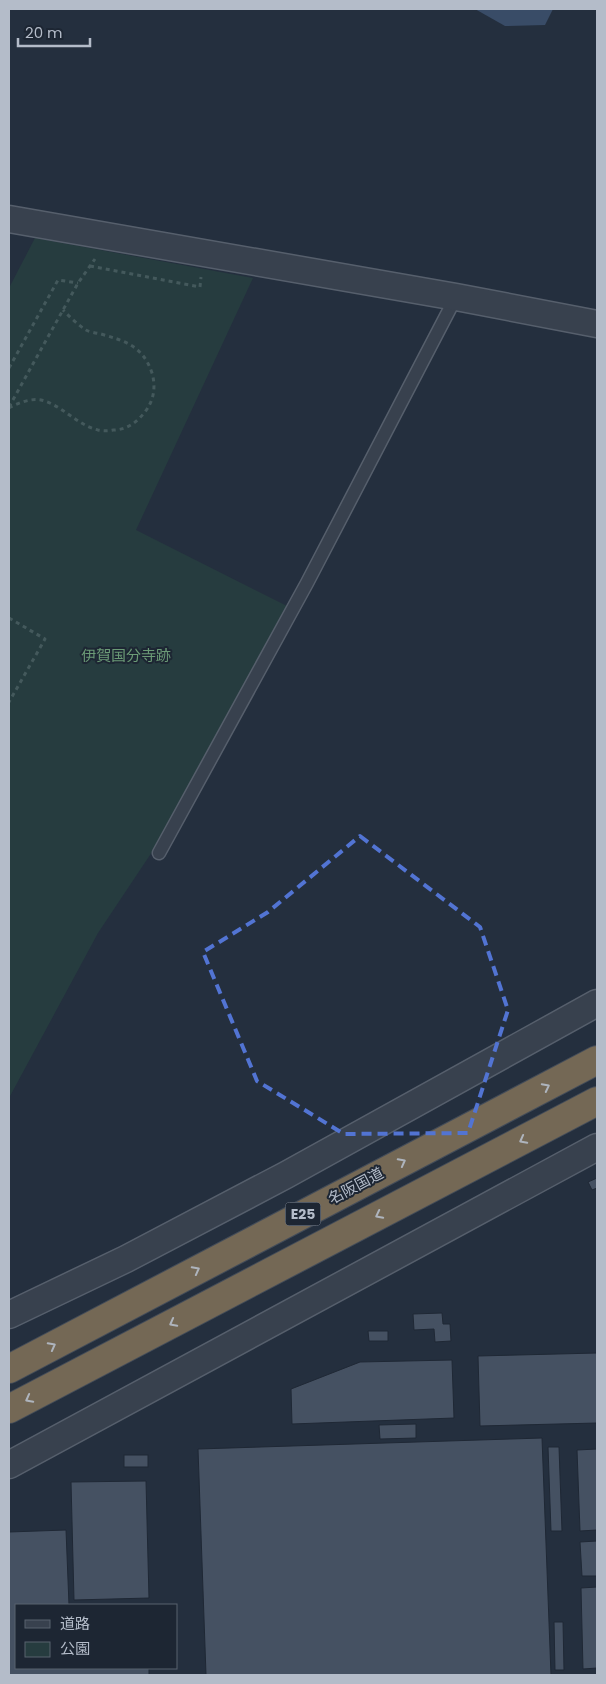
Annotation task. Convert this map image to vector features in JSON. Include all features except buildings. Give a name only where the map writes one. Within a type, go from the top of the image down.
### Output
[{"type":"highway","name":"名阪国道","points":[[9,1369],[597,1060]]},
{"type":"highway","name":"E25","points":[[9,1409],[597,1101]]},
{"type":"street","points":[[9,219],[456,297],[597,324]]},
{"type":"street","points":[[9,1315],[126,1259],[286,1175],[597,1003]]},
{"type":"street","points":[[9,1465],[597,1147]]},
{"type":"lane","points":[[159,853],[307,582],[456,297]]},
{"type":"path","points":[[9,408],[78,283],[111,238]]},
{"type":"path","points":[[90,266],[200,287],[203,254]]},
{"type":"path","points":[[9,368],[58,280],[78,283]]},
{"type":"path","points":[[9,408],[15,404],[34,400],[43,401],[64,411],[86,426],[100,431],[117,430],[135,424],[147,410],[155,388],[152,372],[145,358],[134,346],[124,340],[87,331],[63,310]]},
{"type":"path","points":[[9,618],[44,639],[9,702]]},
{"type":"highlighted area","points":[[360,836],[480,927],[508,1010],[468,1133],[344,1134],[257,1081],[203,952],[268,912]]},
{"type":"green space","name":"伊賀国分寺跡","points":[[35,238],[253,278],[136,530],[287,606],[150,855],[98,933],[9,1098],[9,288]]},
{"type":"water","points":[[475,9],[553,9],[545,25],[505,26]]}]
